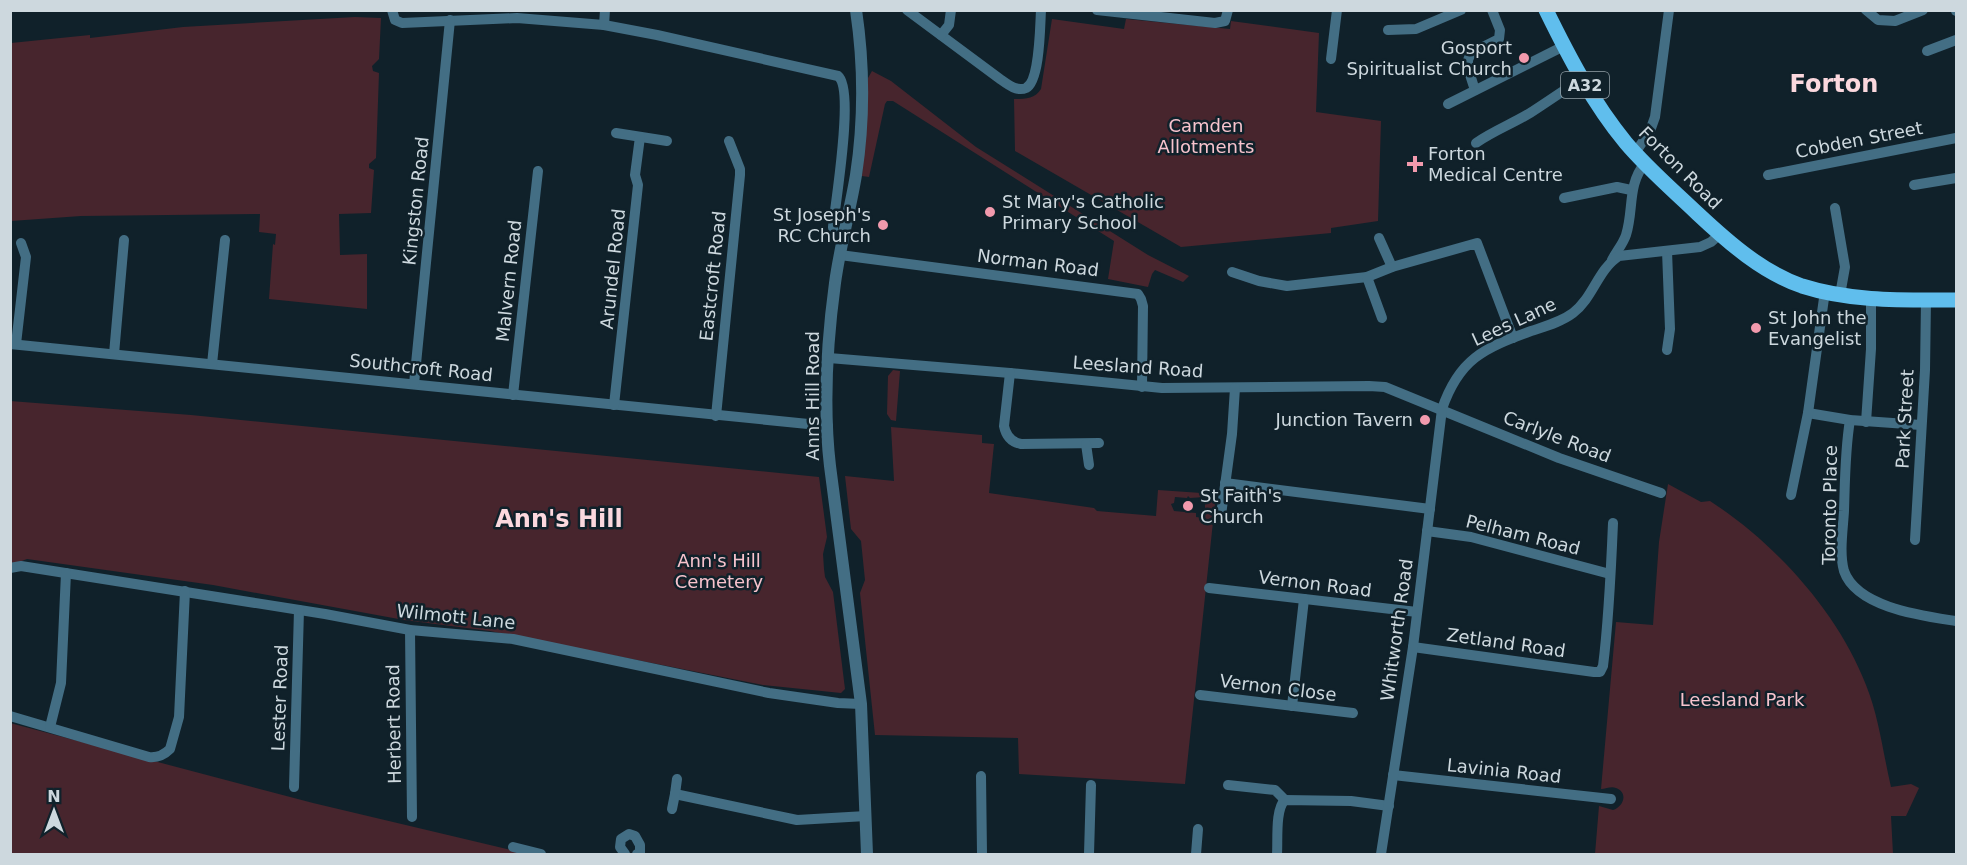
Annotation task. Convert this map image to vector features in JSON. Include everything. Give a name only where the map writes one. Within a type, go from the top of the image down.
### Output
[{"type":"main road","name":"Forton Road","points":[[1546,10],[1582,79],[1617,131],[1640,158],[1720,234],[1749,257],[1775,274],[1803,286],[1833,293],[1871,298],[1956,300]]},
{"type":"street","points":[[604,10],[604,26]]},
{"type":"street","name":"Anns Hill Road","points":[[856,10],[861,85],[861,130],[856,177],[833,302],[828,426],[830,465],[861,704],[867,855]]},
{"type":"street","points":[[907,10],[1010,86],[1023,89],[1033,81],[1036,71],[1041,10]]},
{"type":"street","points":[[941,35],[949,25],[951,10]]},
{"type":"street","points":[[1097,10],[1215,23],[1226,16]]},
{"type":"street","points":[[1331,59],[1337,10]]},
{"type":"street","points":[[1388,30],[1416,29],[1461,10]]},
{"type":"street","points":[[1475,90],[1466,65],[1473,52],[1499,39],[1500,30],[1491,10]]},
{"type":"street","points":[[1636,253],[1630,252],[1627,248],[1626,235],[1632,190],[1638,174],[1640,158],[1656,117],[1669,10]]},
{"type":"street","points":[[1866,10],[1878,20],[1895,21],[1923,10]]},
{"type":"street","points":[[395,16],[406,22],[517,14],[657,35],[794,68],[834,75],[842,79],[844,91],[842,153],[833,227],[834,234],[844,238]]},
{"type":"street","name":"Kingston Road","points":[[414,384],[450,20]]},
{"type":"street","points":[[1927,51],[1956,40]]},
{"type":"street","points":[[1448,104],[1564,46]]},
{"type":"street","points":[[1476,144],[1582,79]]},
{"type":"street","points":[[616,134],[667,141]]},
{"type":"street","name":"Arundel Road","points":[[614,405],[638,185],[635,175],[640,137]]},
{"type":"street","name":"Cobden Street","points":[[1768,175],[1956,138]]},
{"type":"street","name":"Eastcroft Road","points":[[716,416],[740,175],[740,169],[729,141]]},
{"type":"street","name":"Malvern Road","points":[[513,395],[538,171]]},
{"type":"street","points":[[1914,185],[1956,178]]},
{"type":"street","points":[[1564,198],[1617,187],[1632,190]]},
{"type":"street","points":[[1791,495],[1833,293],[1845,267],[1835,208]]},
{"type":"street","points":[[1610,262],[1619,256],[1706,245],[1720,234]]},
{"type":"street","name":"Lees Lane","points":[[1442,409],[1452,383],[1462,369],[1493,347],[1572,314],[1587,298],[1626,235]]},
{"type":"street","points":[[1379,238],[1392,267]]},
{"type":"street","points":[[114,354],[124,240]]},
{"type":"street","points":[[212,364],[225,240]]},
{"type":"street","points":[[13,344],[26,257],[21,243]]},
{"type":"street","points":[[1232,272],[1259,281],[1287,286],[1367,277],[1392,267],[1477,243],[1513,338]]},
{"type":"street","points":[[1666,350],[1670,336],[1667,251]]},
{"type":"street","name":"Norman Road","points":[[840,255],[1138,294],[1143,306],[1142,387]]},
{"type":"street","points":[[1367,277],[1382,318]]},
{"type":"street","points":[[1866,422],[1871,349],[1871,298]]},
{"type":"street","name":"Park Street","points":[[1916,540],[1926,300]]},
{"type":"street","name":"Southcroft Road","points":[[13,344],[828,426]]},
{"type":"street","name":"Leesland Road","points":[[829,358],[1142,387],[1385,387],[1442,409]]},
{"type":"street","points":[[1010,373],[1004,426],[1010,439],[1021,444],[1099,442]]},
{"type":"street","points":[[1221,515],[1234,422],[1235,388]]},
{"type":"street","name":"Carlyle Road","points":[[1442,409],[1559,458],[1661,493]]},
{"type":"street","name":"Whitworth Road","points":[[1381,855],[1413,647],[1442,409]]},
{"type":"street","points":[[1808,413],[1866,422],[1922,425]]},
{"type":"street","name":"Toronto Place","points":[[1850,420],[1843,529],[1845,573],[1863,593],[1880,603],[1906,612],[1956,621]]},
{"type":"street","points":[[1086,444],[1089,465]]},
{"type":"street","points":[[1225,483],[1430,509]]},
{"type":"street","points":[[1610,573],[1613,523]]},
{"type":"street","name":"Pelham Road","points":[[1427,531],[1471,537],[1610,573]]},
{"type":"street","name":"Wilmott Lane","points":[[10,568],[21,566],[185,591],[410,630],[513,639],[769,693],[861,704]]},
{"type":"street","points":[[50,727],[60,693],[62,676],[66,573]]},
{"type":"street","name":"Zetland Road","points":[[1413,647],[1600,672],[1603,666],[1608,626],[1610,573]]},
{"type":"street","name":"Vernon Road","points":[[1209,588],[1417,612]]},
{"type":"street","points":[[10,716],[149,757],[167,752],[179,717],[185,591]]},
{"type":"street","points":[[1292,706],[1304,599]]},
{"type":"street","name":"Lester Road","points":[[294,787],[299,610]]},
{"type":"street","name":"Herbert Road","points":[[410,630],[412,817]]},
{"type":"street","name":"Vernon Close","points":[[1200,695],[1353,713]]},
{"type":"street","name":"Lavinia Road","points":[[1393,775],[1611,799]]},
{"type":"street","points":[[981,776],[982,855]]},
{"type":"street","points":[[672,809],[677,779]]},
{"type":"street","points":[[1089,855],[1090,785]]},
{"type":"street","points":[[1228,785],[1275,790],[1285,800]]},
{"type":"street","points":[[675,794],[797,820],[866,816]]},
{"type":"street","points":[[1277,855],[1280,807],[1285,800],[1351,801],[1389,806]]},
{"type":"street","points":[[1196,855],[1198,829]]},
{"type":"street","points":[[625,855],[620,847],[621,839],[629,834],[635,836],[640,844],[640,853],[637,855]]},
{"type":"street","points":[[513,847],[541,855]]},
{"type":"green space","points":[[355,17],[381,18],[379,59],[372,66],[373,71],[379,73],[376,158],[369,164],[369,168],[374,170],[371,213],[339,214],[340,255],[367,254],[367,309],[269,299],[273,244],[275,245],[276,234],[259,232],[260,214],[81,216],[11,221],[11,43],[90,35],[90,38],[183,27]]},
{"type":"green space","name":"Camden Allotments","points":[[1052,19],[1124,29],[1126,19],[1230,29],[1231,21],[1319,33],[1316,112],[1381,121],[1378,221],[1331,228],[1331,233],[1181,247],[1015,151],[1014,99],[1033,97],[1041,89]]},
{"type":"green space","points":[[872,71],[891,81],[976,147],[1148,255],[1189,276],[1183,282],[1155,270],[1148,287],[1108,279],[1114,241],[893,101],[887,101],[885,104],[869,177],[862,176],[868,78]]},
{"type":"green space","points":[[893,370],[900,371],[896,421],[891,420],[887,414],[888,376]]},
{"type":"green space","name":"Ann's Hill Cemetery","points":[[10,401],[191,415],[819,477],[827,537],[823,554],[824,569],[825,577],[833,592],[845,689],[841,693],[763,685],[490,631],[404,620],[213,585],[27,559],[11,565]]},
{"type":"green space","points":[[891,427],[982,435],[982,443],[994,444],[989,493],[1094,508],[1097,511],[1156,516],[1158,490],[1216,494],[1185,784],[1019,774],[1018,738],[875,735],[860,593],[865,580],[861,541],[851,529],[845,476],[894,481]],"holes":[[[1188,496],[1190,498],[1205,497],[1205,518],[1196,517],[1196,513],[1174,511],[1171,504],[1174,503],[1175,497],[1187,498]]]},
{"type":"green space","name":"Leesland Park","points":[[1668,484],[1701,502],[1710,501],[1758,537],[1802,581],[1839,631],[1854,658],[1870,697],[1878,722],[1891,787],[1911,784],[1919,788],[1906,816],[1891,816],[1893,854],[1595,854],[1599,806],[1613,810],[1620,806],[1623,800],[1622,793],[1616,788],[1601,789],[1616,622],[1653,625],[1659,542]]},
{"type":"green space","points":[[10,723],[313,803],[519,852],[519,854],[11,854]]},
{"type":"place","name":"Gosport Spiritualist Church","points":[[1524,58]]},
{"type":"place","name":"Forton Medical Centre","points":[[1415,164]]},
{"type":"place","name":"St Mary's Catholic Primary School","points":[[990,212]]},
{"type":"place","name":"St Joseph's RC Church","points":[[883,225]]},
{"type":"place","name":"St John the Evangelist","points":[[1756,328]]},
{"type":"place","name":"Junction Tavern","points":[[1425,420]]},
{"type":"place","name":"St Faith's Church","points":[[1188,506]]},
{"type":"district","name":"Forton","points":[[1834,84]]},
{"type":"district","name":"Ann's Hill","points":[[559,519]]}]
